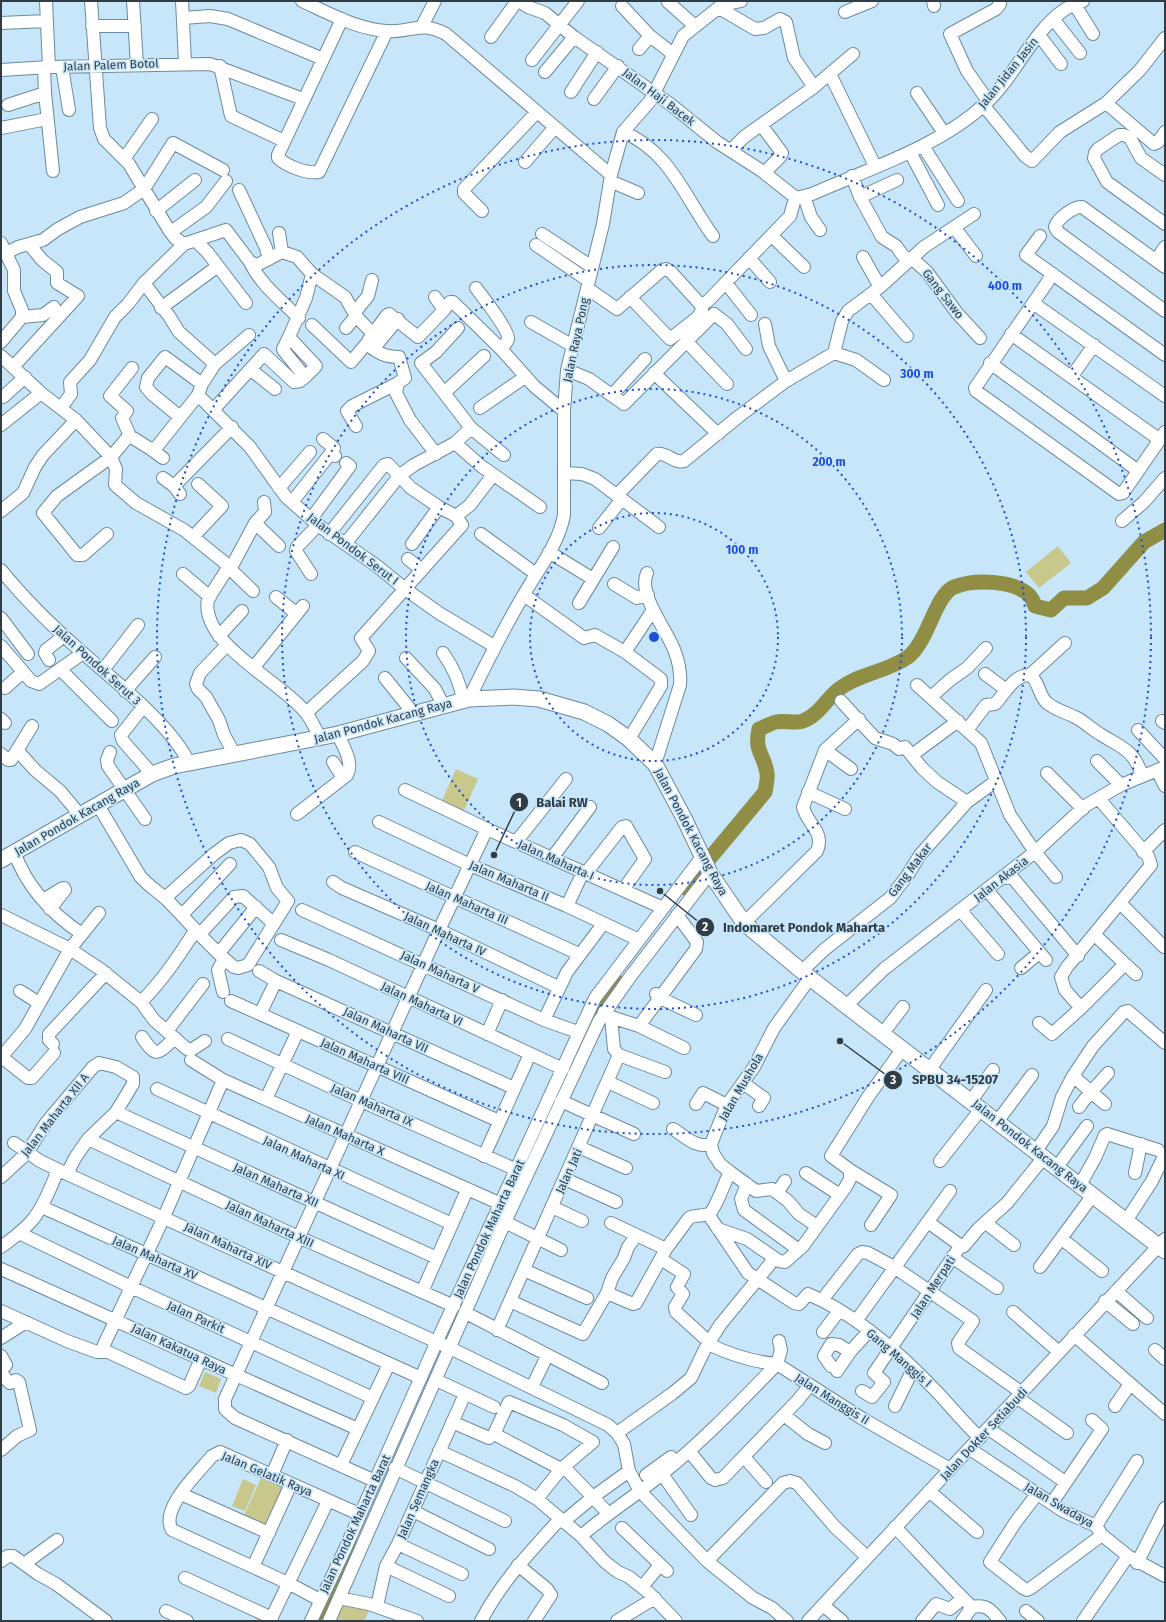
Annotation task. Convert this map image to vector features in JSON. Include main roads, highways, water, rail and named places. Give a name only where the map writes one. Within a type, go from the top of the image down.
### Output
[{"type":"main road","name":"Jalan Pondok Kacang Raya","points":[[1,860],[152,774],[189,762],[338,734],[466,699],[513,697],[551,702],[584,712],[608,724],[629,739],[655,764],[684,818],[706,864],[744,923],[846,1006],[903,1048],[1126,1221],[1163,1246]]},
{"type":"waterway","points":[[685,888],[765,792],[767,775],[766,767],[758,743],[759,729],[776,722],[803,721],[814,715],[839,689],[847,684],[856,679],[891,666],[908,657],[921,641],[942,599],[947,592],[954,587],[962,584],[982,582],[993,582],[1013,586],[1029,595],[1035,606],[1051,610],[1064,598],[1087,598],[1103,588],[1144,542],[1165,530]]},
{"type":"waterway","points":[[591,1019],[598,1005],[615,980]]},
{"type":"waterway","points":[[318,1621],[352,1547]]},
{"type":"place","name":"Balai RW","points":[[494,855]]},
{"type":"place","name":"Indomaret Pondok Maharta","points":[[660,891]]},
{"type":"place","name":"SPBU 34-15207","points":[[840,1041]]}]
